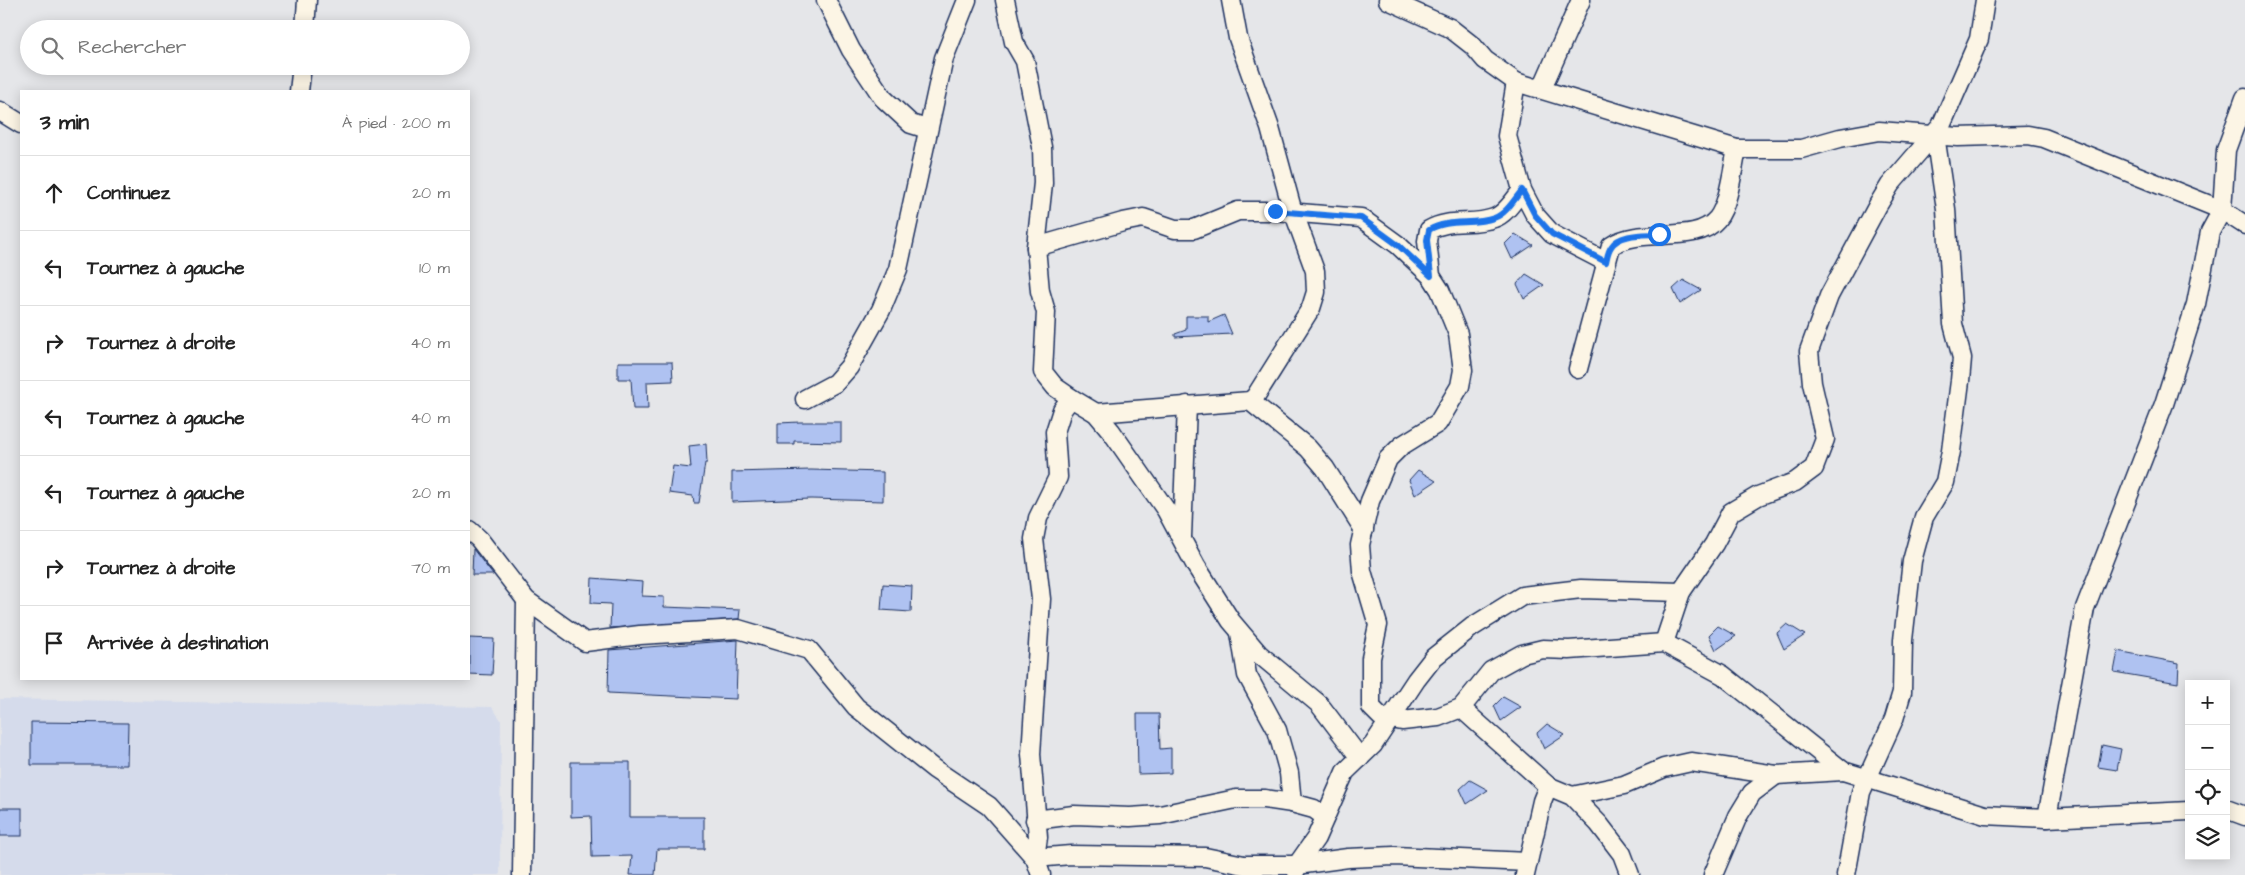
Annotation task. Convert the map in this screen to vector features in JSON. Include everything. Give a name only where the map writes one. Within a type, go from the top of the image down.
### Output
[{"type":"street","points":[[306,20],[307,0]]},
{"type":"street","points":[[826,0],[851,50],[883,98],[911,124],[927,129]]},
{"type":"street","points":[[806,398],[835,383],[850,367],[881,310],[898,269],[944,58],[966,0]]},
{"type":"street","points":[[1096,413],[1250,401],[1256,397],[1311,308],[1316,292],[1315,271],[1279,167],[1270,128],[1238,38],[1231,0]]},
{"type":"street","points":[[1388,0],[1450,28],[1473,46],[1485,60],[1516,82],[1542,88],[1737,149],[1801,149],[1840,138],[1879,131],[1935,136],[2028,136],[2044,138],[2222,210],[2245,225]]},
{"type":"street","points":[[1542,88],[1581,0]]},
{"type":"street","points":[[1664,643],[1681,592],[1714,544],[1731,512],[1758,496],[1795,482],[1814,468],[1825,439],[1812,383],[1809,351],[1829,296],[1890,185],[1935,136],[1941,126],[1976,48],[1984,20],[1986,0]]},
{"type":"street","points":[[1003,1],[1014,42],[1025,62],[1040,130],[1043,167],[1036,247],[1040,291],[1046,312],[1043,372],[1055,387],[1096,413],[1166,510],[1196,566],[1240,633],[1259,654],[1319,704],[1360,758]]},
{"type":"street","points":[[300,90],[301,75]]},
{"type":"street","points":[[1516,82],[1507,136],[1522,190],[1535,215],[1552,234],[1606,262]]},
{"type":"street","points":[[2047,818],[2085,608],[2164,404],[2196,304],[2210,232],[2222,210],[2226,150],[2245,98]]},
{"type":"street","points":[[0,111],[20,123]]},
{"type":"street","points":[[1846,875],[1857,811],[1865,779],[1894,719],[1902,692],[1903,640],[1912,561],[1924,517],[1944,482],[1951,451],[1960,381],[1962,358],[1953,324],[1946,209],[1935,136]]},
{"type":"street","points":[[1578,369],[1611,246],[1629,236],[1694,232],[1718,219],[1725,202],[1737,149]]},
{"type":"street","points":[[1431,276],[1427,240],[1429,230],[1439,224],[1494,218],[1503,213],[1522,190]]},
{"type":"street","points":[[1036,247],[1143,218],[1175,229],[1194,229],[1238,211],[1295,213],[1361,218],[1398,245],[1431,276],[1440,290],[1458,334],[1462,362],[1460,386],[1438,423],[1423,435],[1401,446],[1388,459],[1370,502],[1360,545],[1362,571],[1378,625],[1371,658],[1370,708],[1381,717],[1392,720],[1411,721],[1438,716],[1462,708],[1491,671],[1522,654],[1544,649],[1569,650],[1664,643],[1723,675],[1843,771],[1865,779],[1985,815],[2047,818],[2185,810]]},
{"type":"street","points":[[1038,867],[1038,837],[1035,820],[1031,754],[1040,600],[1034,539],[1038,518],[1058,477],[1056,432],[1062,410],[1071,398]]},
{"type":"street","points":[[1250,401],[1308,448],[1325,468],[1364,530]]},
{"type":"street","points":[[1182,538],[1187,405]]},
{"type":"street","points":[[470,531],[479,539],[526,600],[585,642],[640,635],[738,629],[809,650],[856,707],[934,769],[989,806],[1038,867]]},
{"type":"street","points":[[1296,870],[1316,838],[1345,772],[1373,745],[1392,720],[1416,680],[1434,657],[1472,627],[1522,596],[1580,589],[1681,592]]},
{"type":"street","points":[[522,875],[526,600]]},
{"type":"street","points":[[1240,633],[1247,675],[1271,717],[1282,747],[1293,795],[1292,802]]},
{"type":"street","points":[[1462,708],[1548,786],[1572,796],[1599,824],[1622,854],[1630,875]]},
{"type":"street","points":[[1572,796],[1624,785],[1664,768],[1691,762],[1776,775],[1843,771]]},
{"type":"street","points":[[1713,875],[1738,816],[1752,793],[1776,775]]},
{"type":"street","points":[[1038,867],[1071,855],[1205,857],[1244,865],[1296,870],[1348,858],[1394,856],[1526,868],[1542,801],[1548,786]]},
{"type":"street","points":[[1035,820],[1074,815],[1130,817],[1160,815],[1236,799],[1292,802],[1314,809],[1325,817]]},
{"type":"street","points":[[2230,810],[2245,816]]},
{"type":"shaded area","points":[[0,699],[492,707],[501,720],[500,875],[0,875]]},
{"type":"building","points":[[1515,234],[1533,245],[1512,259],[1505,244]]},
{"type":"building","points":[[1526,274],[1544,285],[1524,299],[1517,284]]},
{"type":"building","points":[[1683,280],[1701,290],[1680,304],[1673,289]]},
{"type":"building","points":[[1224,315],[1232,334],[1175,337],[1175,334],[1186,330],[1186,316],[1208,316],[1208,322]]},
{"type":"building","points":[[618,362],[672,362],[673,381],[647,382],[648,409],[633,409],[631,379],[618,379]]},
{"type":"building","points":[[841,422],[841,442],[794,441],[794,444],[778,444],[778,423]]},
{"type":"building","points":[[706,444],[707,463],[705,463],[699,503],[694,503],[693,496],[669,493],[673,466],[691,468],[689,446]]},
{"type":"building","points":[[811,470],[883,472],[883,501],[811,499],[732,502],[732,472]]},
{"type":"building","points":[[1418,470],[1436,481],[1415,495],[1409,480]]},
{"type":"building","points":[[473,549],[493,575],[472,575]]},
{"type":"building","points":[[592,578],[643,582],[642,596],[664,597],[664,607],[740,610],[739,619],[610,628],[611,604],[591,603]]},
{"type":"building","points":[[883,584],[912,586],[911,612],[881,610]]},
{"type":"building","points":[[1787,624],[1805,635],[1784,649],[1777,633]]},
{"type":"building","points":[[1718,626],[1736,636],[1716,650],[1709,635]]},
{"type":"building","points":[[470,638],[494,639],[492,675],[470,674]]},
{"type":"building","points":[[738,640],[736,699],[608,693],[609,650]]},
{"type":"building","points":[[2118,651],[2179,663],[2178,683],[2114,672]]},
{"type":"building","points":[[1503,697],[1521,707],[1501,721],[1494,706]]},
{"type":"building","points":[[1137,714],[1159,714],[1160,749],[1171,748],[1171,773],[1138,774]]},
{"type":"building","points":[[31,722],[128,723],[127,765],[31,765]]},
{"type":"building","points":[[1547,724],[1565,735],[1544,749],[1537,733]]},
{"type":"building","points":[[2102,745],[2121,749],[2117,770],[2098,767]]},
{"type":"building","points":[[571,762],[630,762],[630,817],[704,817],[704,849],[657,849],[655,875],[630,875],[632,856],[592,857],[591,816],[571,817]]},
{"type":"building","points":[[1470,780],[1488,790],[1467,804],[1460,789]]},
{"type":"building","points":[[0,808],[22,808],[22,836],[0,836]]},
{"type":"route","points":[[1275,211],[1361,218],[1398,245],[1431,276],[1427,240],[1429,230],[1439,224],[1494,218],[1503,213],[1522,190],[1535,215],[1552,234],[1568,244],[1606,262],[1611,246],[1618,241],[1629,236],[1659,234]]}]
